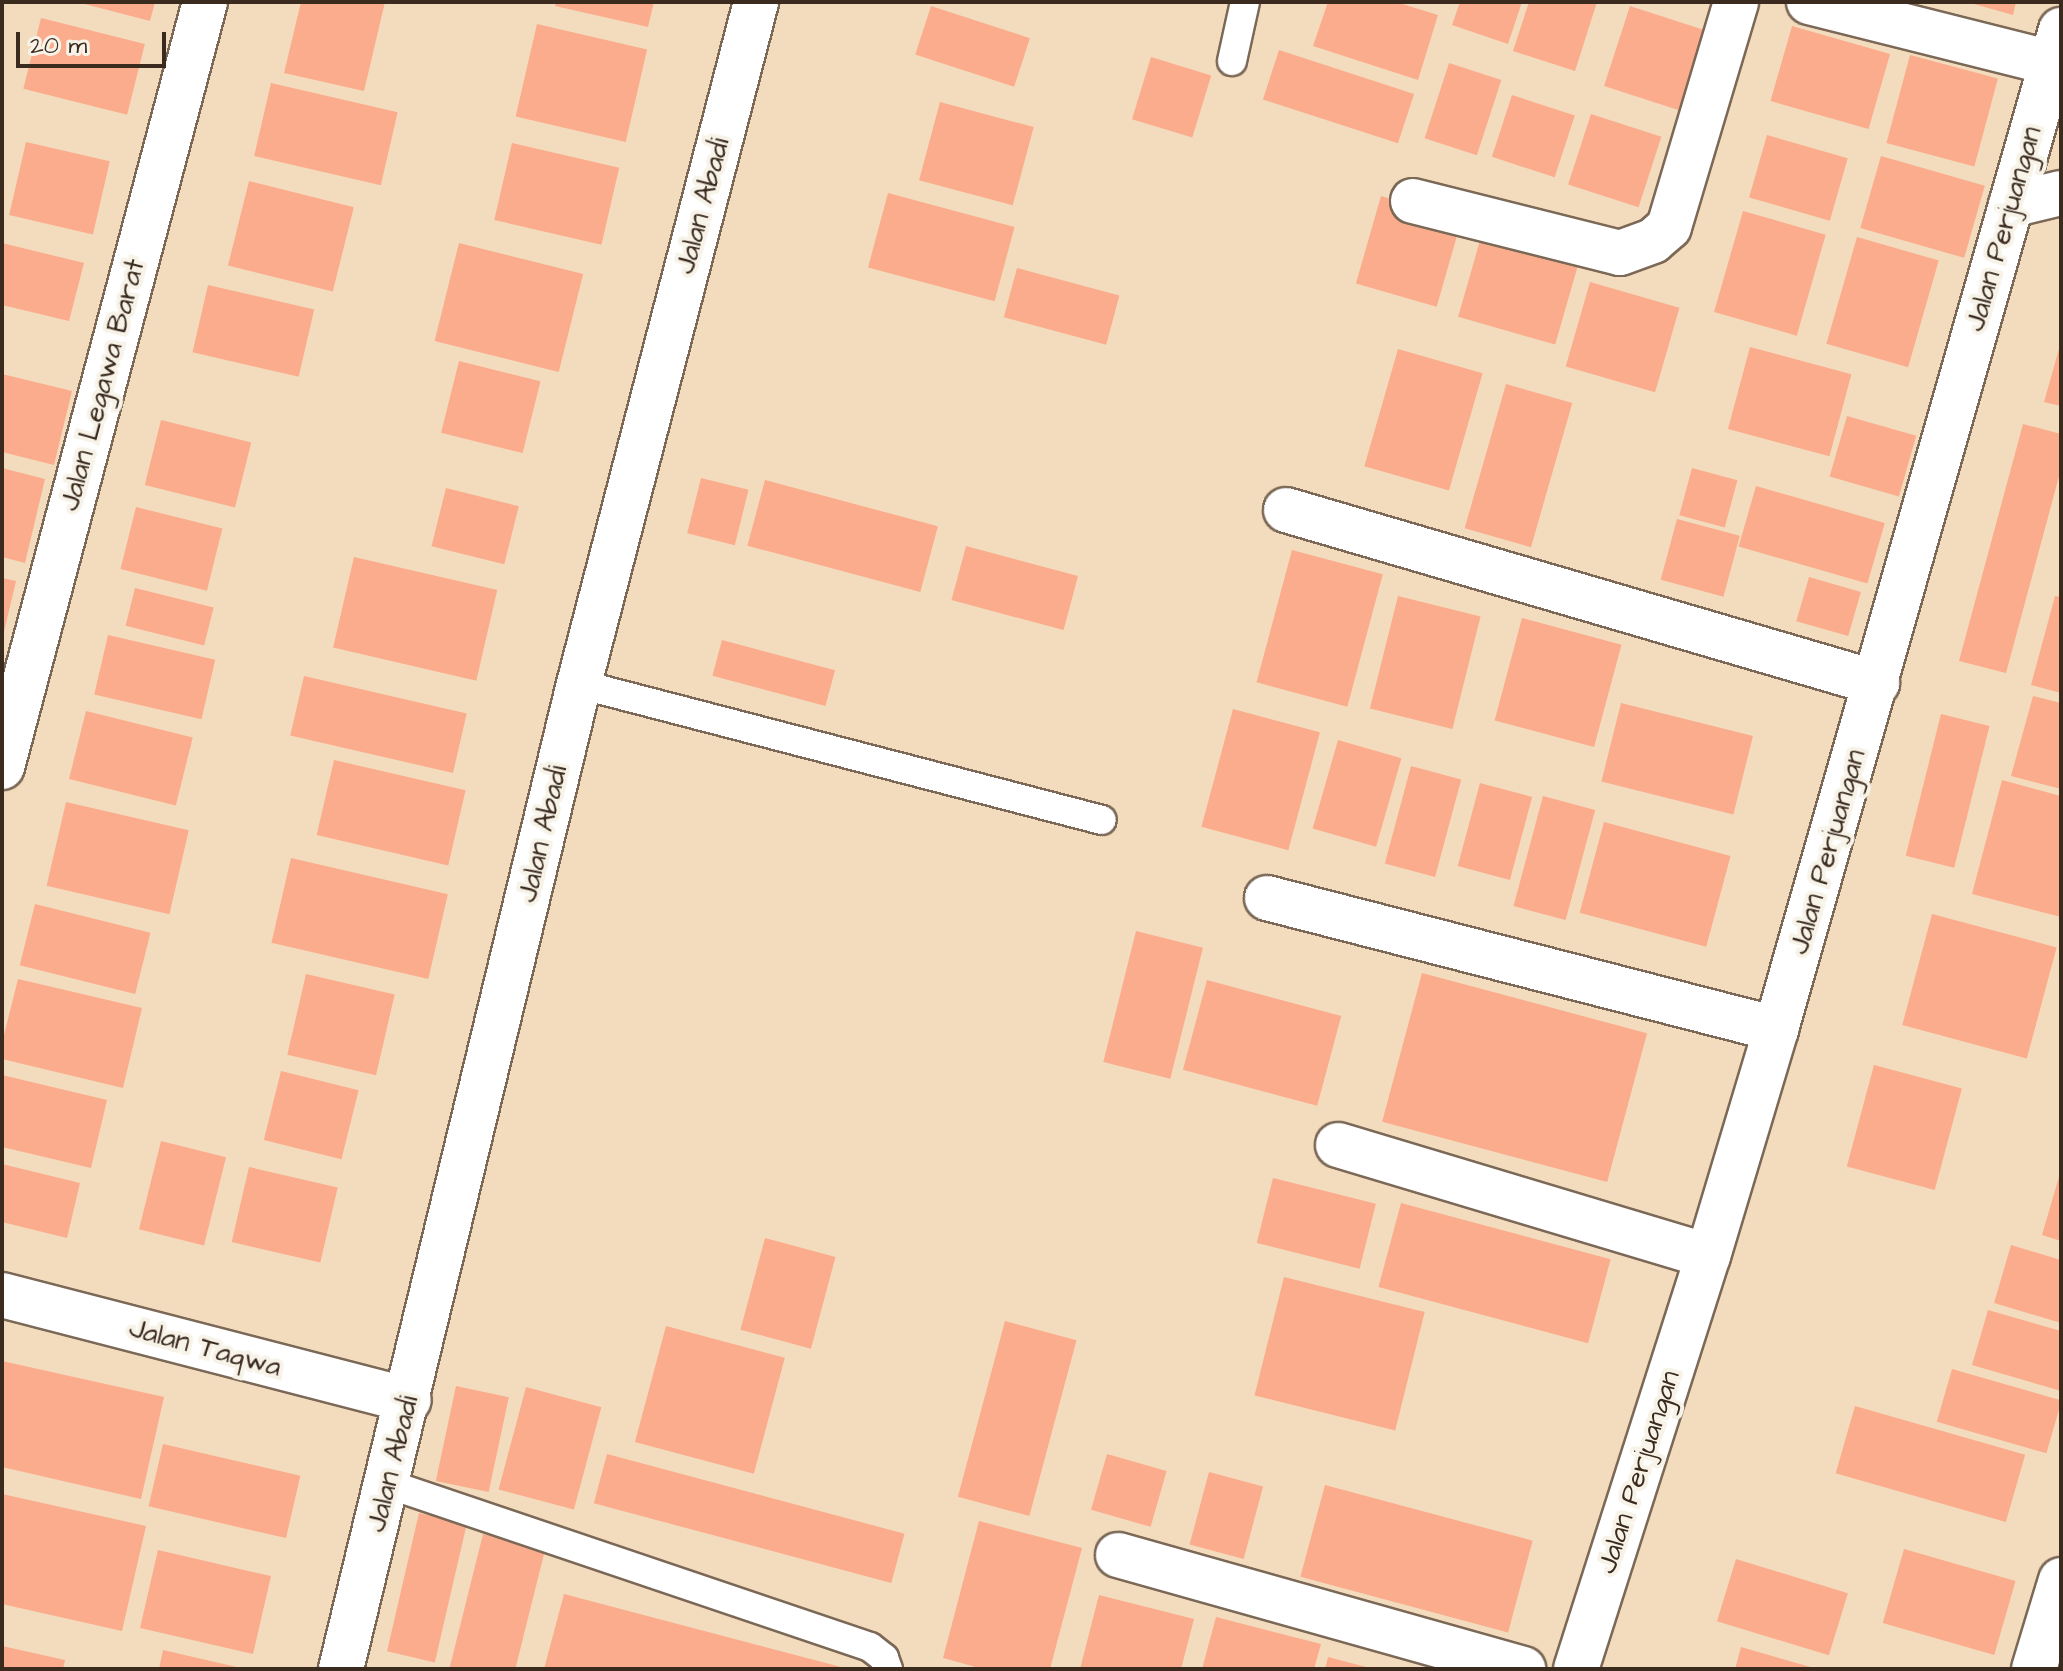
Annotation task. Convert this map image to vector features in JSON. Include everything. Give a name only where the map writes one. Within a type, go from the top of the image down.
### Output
[{"type":"street","name":"Jalan Legawa Barat","points":[[2,767],[205,2]]},
{"type":"street","name":"Jalan Abadi","points":[[341,1669],[409,1400],[579,684],[756,2]]},
{"type":"street","points":[[1413,201],[1620,253],[1653,241],[1669,227],[1736,2]]},
{"type":"street","points":[[1809,2],[2056,46]]},
{"type":"street","name":"Jalan Perjuangan","points":[[1576,1669],[1708,1256],[1776,1029],[2056,46]]},
{"type":"street","points":[[2011,205],[2061,193]]},
{"type":"street","points":[[1286,510],[1877,683]]},
{"type":"street","points":[[1267,898],[1776,1029]]},
{"type":"street","points":[[1338,1145],[1708,1256]]},
{"type":"street","name":"Jalan Taqwa","points":[[2,1295],[409,1400]]},
{"type":"street","points":[[1118,1555],[1523,1669]]},
{"type":"street","points":[[2034,1669],[2061,1580]]},
{"type":"lane","points":[[1232,61],[1245,2]]},
{"type":"lane","points":[[579,684],[1102,820]]},
{"type":"lane","points":[[388,1484],[870,1647],[884,1658],[888,1669]]},
{"type":"building","points":[[77,2],[155,2],[150,21]]},
{"type":"building","points":[[301,2],[385,2],[364,91],[284,73]]},
{"type":"building","points":[[556,2],[654,2],[648,27],[555,6]]},
{"type":"building","points":[[1328,2],[1396,2],[1438,15],[1418,80],[1313,46]]},
{"type":"building","points":[[1460,2],[1522,2],[1508,44],[1452,25]]},
{"type":"building","points":[[1529,2],[1597,2],[1575,71],[1513,51]]},
{"type":"building","points":[[1967,2],[2016,2],[2013,15]]},
{"type":"building","points":[[931,6],[1030,38],[1014,87],[915,55]]},
{"type":"building","points":[[1630,6],[1720,35],[1694,115],[1604,86]]},
{"type":"building","points":[[41,18],[145,44],[127,115],[23,89]]},
{"type":"building","points":[[537,24],[647,49],[626,142],[516,117]]},
{"type":"building","points":[[1792,26],[1890,54],[1869,129],[1771,101]]},
{"type":"building","points":[[1279,50],[1414,94],[1398,143],[1263,99]]},
{"type":"building","points":[[1910,55],[1998,79],[1974,166],[1886,143]]},
{"type":"building","points":[[1151,57],[1211,75],[1192,138],[1132,119]]},
{"type":"building","points":[[1449,63],[1501,80],[1477,155],[1425,138]]},
{"type":"building","points":[[271,83],[398,112],[381,185],[254,156]]},
{"type":"building","points":[[1512,95],[1575,115],[1555,177],[1492,157]]},
{"type":"building","points":[[940,102],[1034,127],[1013,205],[919,180]]},
{"type":"building","points":[[1591,114],[1661,137],[1639,207],[1568,184]]},
{"type":"building","points":[[1767,135],[1848,158],[1830,221],[1749,197]]},
{"type":"building","points":[[26,142],[110,161],[93,234],[9,215]]},
{"type":"building","points":[[512,143],[619,168],[601,245],[494,220]]},
{"type":"building","points":[[1881,156],[1985,186],[1964,258],[1860,228]]},
{"type":"building","points":[[249,181],[354,207],[333,292],[228,265]]},
{"type":"building","points":[[888,193],[1015,227],[995,301],[868,267]]},
{"type":"building","points":[[1381,196],[1462,219],[1437,307],[1356,283]]},
{"type":"building","points":[[1743,211],[1826,235],[1797,336],[1714,312]]},
{"type":"building","points":[[1481,237],[1578,265],[1555,345],[1458,317]]},
{"type":"building","points":[[1857,237],[1939,260],[1908,367],[1826,344]]},
{"type":"building","points":[[2,243],[84,263],[69,321],[2,305]]},
{"type":"building","points":[[459,243],[583,274],[559,372],[435,341]]},
{"type":"building","points":[[1017,268],[1119,295],[1106,345],[1004,317]]},
{"type":"building","points":[[1590,282],[1679,308],[1655,392],[1566,367]]},
{"type":"building","points":[[208,285],[314,310],[299,377],[192,352]]},
{"type":"building","points":[[2061,342],[2061,406],[2044,402]]},
{"type":"building","points":[[1750,347],[1851,374],[1829,456],[1728,429]]},
{"type":"building","points":[[1398,349],[1483,373],[1449,491],[1364,466]]},
{"type":"building","points":[[459,361],[541,381],[523,453],[441,433]]},
{"type":"building","points":[[2,374],[72,391],[54,465],[2,452]]},
{"type":"building","points":[[1506,384],[1572,403],[1531,547],[1465,528]]},
{"type":"building","points":[[1847,416],[1916,436],[1899,496],[1830,477]]},
{"type":"building","points":[[161,420],[251,442],[235,508],[145,485]]},
{"type":"building","points":[[2023,424],[2061,434],[2061,469],[2006,673],[1959,661]]},
{"type":"building","points":[[2,468],[45,479],[25,563],[2,557]]},
{"type":"building","points":[[1692,468],[1737,480],[1725,527],[1679,515]]},
{"type":"building","points":[[701,478],[749,490],[735,545],[687,533]]},
{"type":"building","points":[[765,480],[938,526],[920,592],[747,546]]},
{"type":"building","points":[[1756,486],[1885,523],[1867,583],[1739,547]]},
{"type":"building","points":[[446,488],[519,506],[504,564],[431,546]]},
{"type":"building","points":[[136,507],[222,529],[207,591],[121,569]]},
{"type":"building","points":[[1677,519],[1740,536],[1723,597],[1661,580]]},
{"type":"building","points":[[966,546],[1078,576],[1064,630],[952,600]]},
{"type":"building","points":[[1292,550],[1383,574],[1347,707],[1257,682]]},
{"type":"building","points":[[354,557],[497,590],[476,681],[333,648]]},
{"type":"building","points":[[1809,577],[1861,592],[1848,636],[1796,621]]},
{"type":"building","points":[[2,578],[16,581],[3,636],[2,636]]},
{"type":"building","points":[[135,588],[214,608],[204,645],[126,626]]},
{"type":"building","points":[[1398,596],[1480,617],[1452,729],[1370,709]]},
{"type":"building","points":[[2055,596],[2061,597],[2061,693],[2031,685]]},
{"type":"building","points":[[1522,618],[1621,645],[1594,747],[1495,720]]},
{"type":"building","points":[[108,635],[215,660],[201,719],[94,694]]},
{"type":"building","points":[[722,640],[835,670],[825,706],[712,676]]},
{"type":"building","points":[[304,676],[467,714],[453,773],[290,735]]},
{"type":"building","points":[[2033,696],[2061,703],[2061,789],[2011,776]]},
{"type":"building","points":[[1621,703],[1753,736],[1733,814],[1601,782]]},
{"type":"building","points":[[1233,709],[1320,732],[1288,850],[1201,827]]},
{"type":"building","points":[[86,711],[193,738],[176,806],[69,779]]},
{"type":"building","points":[[1941,714],[1990,726],[1954,868],[1906,856]]},
{"type":"building","points":[[1338,740],[1401,758],[1376,847],[1313,828]]},
{"type":"building","points":[[334,760],[466,790],[448,865],[317,835]]},
{"type":"building","points":[[1411,766],[1461,779],[1435,877],[1385,864]]},
{"type":"building","points":[[2002,780],[2061,796],[2061,917],[1972,894]]},
{"type":"building","points":[[1480,783],[1532,797],[1510,880],[1458,866]]},
{"type":"building","points":[[1543,796],[1595,810],[1566,920],[1513,906]]},
{"type":"building","points":[[66,802],[189,830],[169,914],[47,886]]},
{"type":"building","points":[[1604,822],[1731,856],[1706,947],[1580,913]]},
{"type":"building","points":[[291,858],[448,894],[428,979],[271,943]]},
{"type":"building","points":[[35,904],[150,933],[135,994],[20,965]]},
{"type":"building","points":[[1932,914],[2057,947],[2027,1058],[1902,1025]]},
{"type":"building","points":[[1136,931],[1203,948],[1170,1079],[1103,1062]]},
{"type":"building","points":[[1422,973],[1647,1033],[1607,1182],[1382,1122]]},
{"type":"building","points":[[306,974],[395,994],[376,1075],[287,1055]]},
{"type":"building","points":[[18,979],[142,1008],[123,1088],[2,1059],[2,1043]]},
{"type":"building","points":[[1207,980],[1341,1016],[1317,1106],[1183,1070]]},
{"type":"building","points":[[1874,1065],[1962,1089],[1935,1190],[1847,1166]]},
{"type":"building","points":[[281,1071],[359,1090],[341,1159],[264,1140]]},
{"type":"building","points":[[2,1075],[107,1100],[91,1168],[2,1147]]},
{"type":"building","points":[[161,1141],[226,1157],[204,1246],[139,1229]]},
{"type":"building","points":[[2,1164],[80,1183],[67,1238],[2,1222]]},
{"type":"building","points":[[249,1167],[338,1187],[320,1262],[232,1242]]},
{"type":"building","points":[[2061,1170],[2061,1241],[2042,1235]]},
{"type":"building","points":[[1273,1178],[1376,1204],[1360,1269],[1257,1243]]},
{"type":"building","points":[[1401,1203],[1611,1259],[1588,1343],[1378,1287]]},
{"type":"building","points":[[765,1238],[836,1257],[811,1349],[740,1330]]},
{"type":"building","points":[[2011,1245],[2061,1260],[2061,1323],[1994,1303]]},
{"type":"building","points":[[1284,1277],[1425,1312],[1395,1430],[1254,1395]]},
{"type":"building","points":[[1988,1310],[2061,1331],[2061,1391],[1972,1365]]},
{"type":"building","points":[[1005,1321],[1076,1340],[1029,1516],[958,1497]]},
{"type":"building","points":[[666,1326],[785,1358],[754,1474],[635,1442]]},
{"type":"building","points":[[2,1361],[164,1397],[141,1499],[2,1467]]},
{"type":"building","points":[[1952,1369],[2061,1400],[2046,1453],[1937,1422]]},
{"type":"building","points":[[456,1386],[509,1397],[489,1492],[436,1481]]},
{"type":"building","points":[[526,1387],[601,1407],[574,1510],[499,1489]]},
{"type":"building","points":[[1855,1406],[2025,1455],[2006,1522],[1836,1473]]},
{"type":"building","points":[[163,1444],[300,1476],[286,1538],[149,1506]]},
{"type":"building","points":[[607,1454],[905,1534],[891,1583],[594,1503]]},
{"type":"building","points":[[1107,1454],[1167,1471],[1151,1527],[1091,1510]]},
{"type":"building","points":[[1209,1472],[1263,1486],[1244,1559],[1190,1544]]},
{"type":"building","points":[[1325,1485],[1533,1541],[1508,1632],[1300,1577]]},
{"type":"building","points":[[2,1494],[146,1526],[122,1631],[2,1604]]},
{"type":"building","points":[[419,1513],[467,1524],[435,1662],[387,1651]]},
{"type":"building","points":[[979,1521],[1082,1548],[1050,1669],[983,1669],[943,1658]]},
{"type":"building","points":[[483,1534],[545,1549],[515,1669],[449,1669]]},
{"type":"building","points":[[1904,1549],[2016,1581],[1994,1655],[1883,1623]]},
{"type":"building","points":[[158,1550],[271,1576],[253,1654],[140,1628]]},
{"type":"building","points":[[1736,1559],[1848,1593],[1829,1655],[1717,1621]]},
{"type":"building","points":[[564,1594],[845,1668],[845,1669],[544,1669]]},
{"type":"building","points":[[1099,1595],[1194,1619],[1181,1669],[1080,1669]]},
{"type":"building","points":[[1216,1617],[1321,1644],[1314,1669],[1202,1669]]},
{"type":"building","points":[[2,1646],[65,1660],[63,1669],[2,1669]]},
{"type":"building","points":[[1741,1647],[1814,1668],[1814,1669],[1735,1669]]},
{"type":"building","points":[[163,1650],[241,1668],[241,1669],[159,1669]]},
{"type":"building","points":[[1328,1657],[1370,1668],[1370,1669],[1325,1669]]}]
